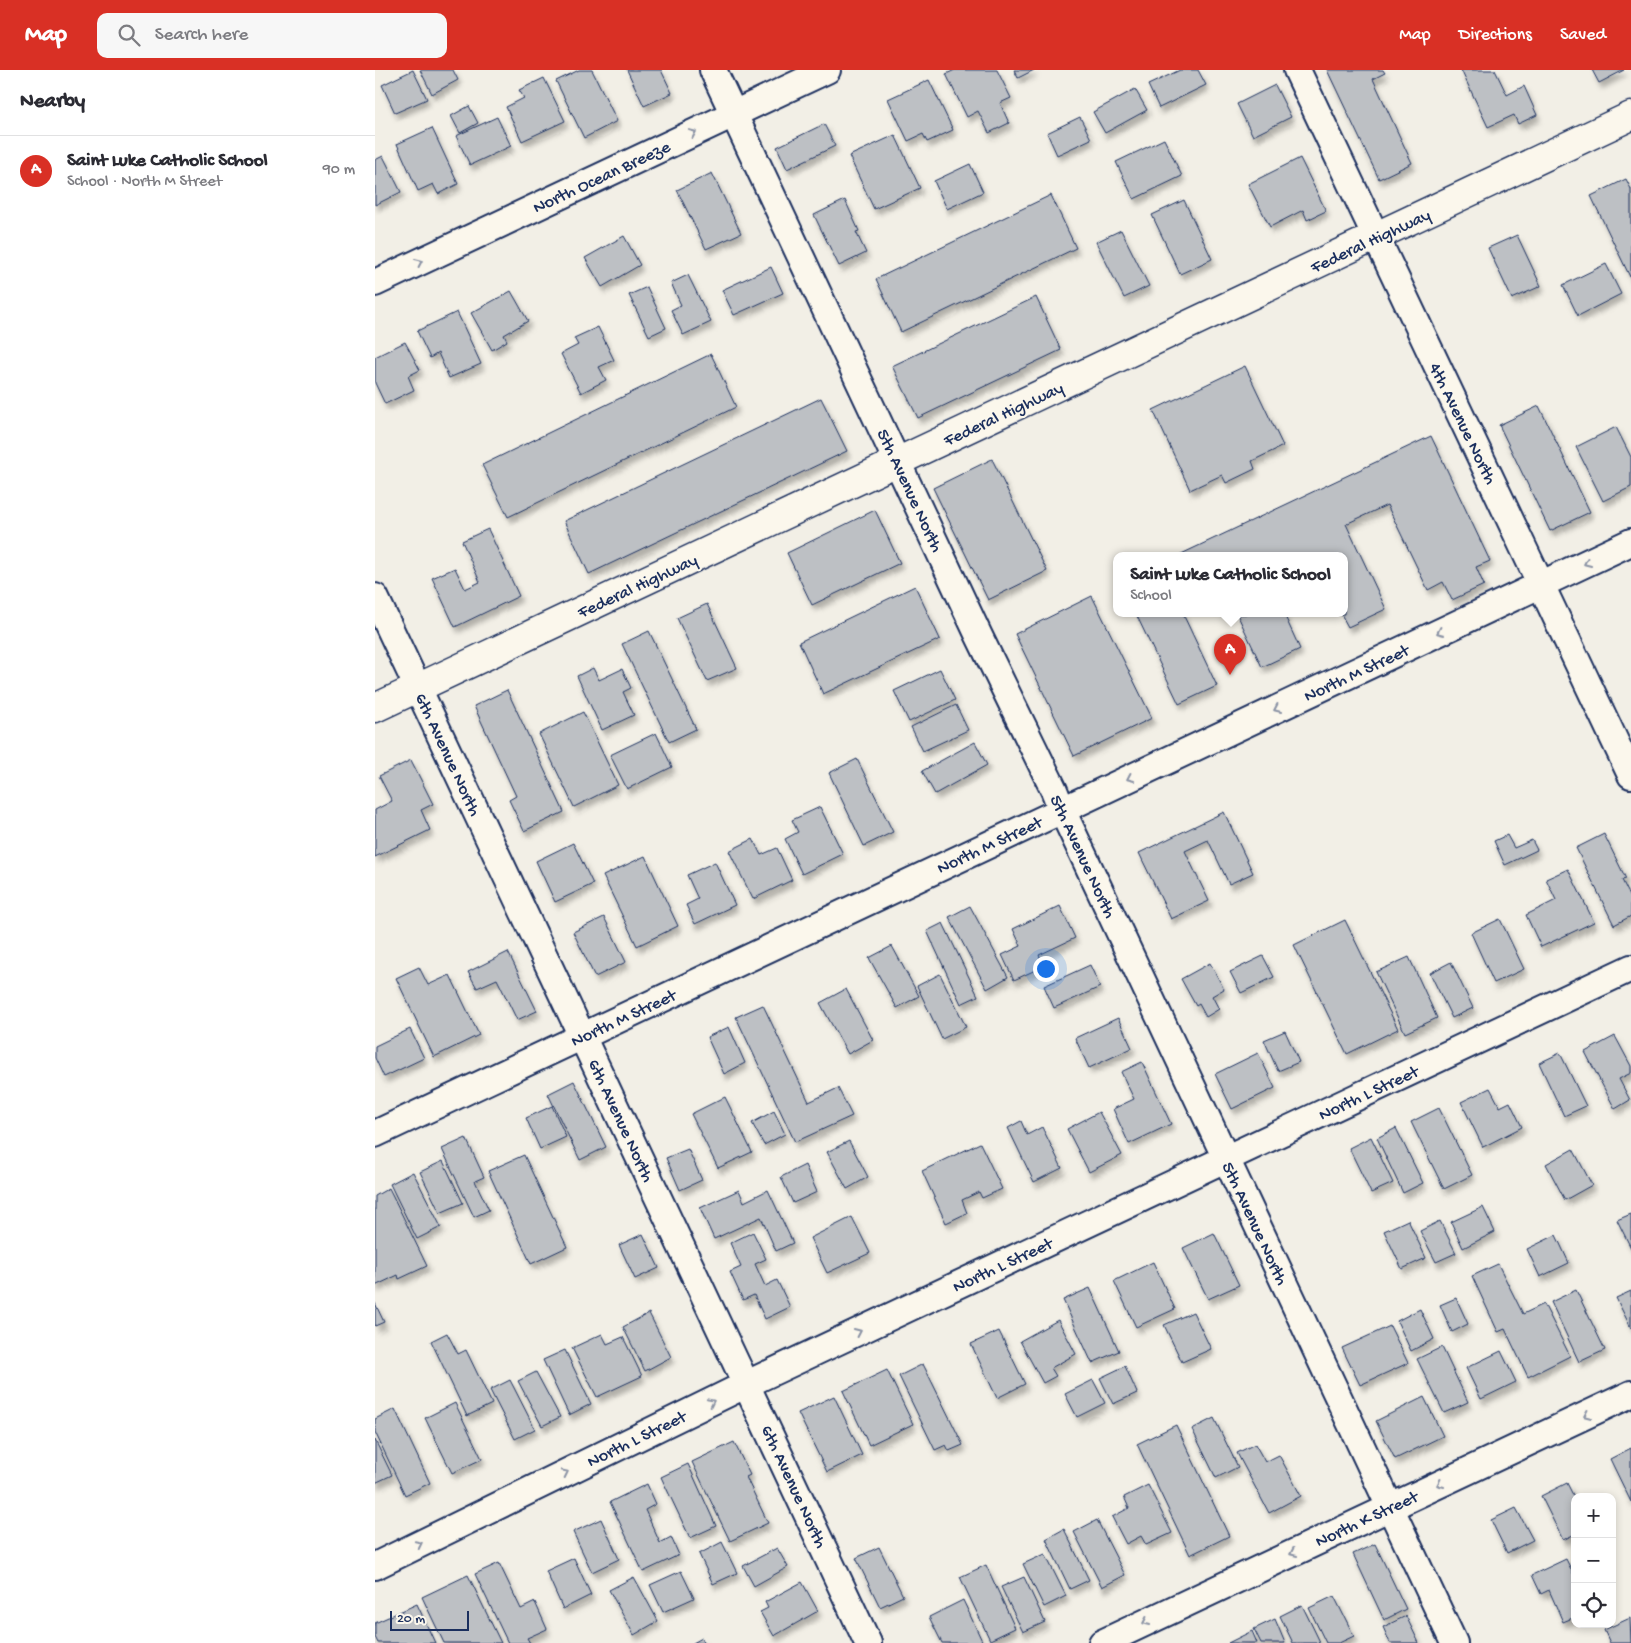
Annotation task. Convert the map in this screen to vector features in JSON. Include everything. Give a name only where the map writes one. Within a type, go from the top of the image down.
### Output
[{"type":"main road","name":"Federal Highway","points":[[375,708],[1631,116]]},
{"type":"street","name":"5th Avenue North","points":[[713,70],[1054,790],[1454,1643]]},
{"type":"street","name":"North Ocean Breeze","points":[[375,283],[827,70]]},
{"type":"street","name":"4th Avenue North","points":[[1297,70],[1631,775]]},
{"type":"street","name":"North M Street","points":[[375,1134],[1631,542]]},
{"type":"street","name":"6th Avenue North","points":[[375,597],[869,1643]]},
{"type":"street","name":"North L Street","points":[[375,1566],[747,1384],[1631,968]]},
{"type":"street","name":"North K Street","points":[[1102,1643],[1631,1394]]},
{"type":"building","points":[[413,70],[427,99],[395,113],[382,85]]},
{"type":"building","points":[[420,70],[453,70],[458,80],[432,94]]},
{"type":"building","points":[[579,70],[592,70],[617,121],[584,138],[556,81]]},
{"type":"building","points":[[627,70],[661,70],[672,93],[644,106]]},
{"type":"building","points":[[955,70],[997,70],[1011,98],[1000,103],[1009,123],[989,133],[978,111],[967,117],[946,74]]},
{"type":"building","points":[[1014,70],[1034,70],[1018,78]]},
{"type":"building","points":[[1180,70],[1198,70],[1206,85],[1159,108],[1148,85]]},
{"type":"building","points":[[1327,70],[1383,70],[1385,73],[1373,79],[1412,163],[1379,179]]},
{"type":"building","points":[[1461,70],[1495,70],[1507,95],[1524,86],[1537,115],[1518,124],[1514,115],[1488,127]]},
{"type":"building","points":[[1592,70],[1624,70],[1599,83]]},
{"type":"building","points":[[544,78],[565,121],[522,141],[506,107],[524,98],[519,90]]},
{"type":"building","points":[[929,80],[953,130],[927,142],[923,134],[908,141],[888,99]]},
{"type":"building","points":[[1275,85],[1291,117],[1253,136],[1237,104]]},
{"type":"building","points":[[1135,89],[1147,110],[1105,133],[1093,112]]},
{"type":"building","points":[[469,106],[478,123],[460,133],[451,116]]},
{"type":"building","points":[[497,117],[511,146],[470,165],[456,136]]},
{"type":"building","points":[[1080,117],[1091,139],[1057,155],[1047,133]]},
{"type":"building","points":[[824,124],[835,146],[787,169],[777,147]]},
{"type":"building","points":[[432,128],[458,184],[438,194],[433,184],[418,191],[397,144]]},
{"type":"building","points":[[895,135],[920,188],[874,209],[849,156]]},
{"type":"building","points":[[1164,139],[1182,176],[1134,199],[1116,162]]},
{"type":"building","points":[[383,156],[401,192],[375,205],[375,160]]},
{"type":"building","points":[[1300,158],[1326,211],[1307,220],[1303,210],[1270,227],[1248,184]]},
{"type":"building","points":[[970,164],[983,192],[947,209],[934,181]]},
{"type":"building","points":[[712,173],[741,233],[706,249],[677,190]]},
{"type":"building","points":[[1626,179],[1631,189],[1631,279],[1591,196]]},
{"type":"building","points":[[1051,195],[1076,248],[901,332],[876,279]]},
{"type":"building","points":[[845,200],[859,231],[856,232],[866,253],[839,266],[814,215]]},
{"type":"building","points":[[1184,200],[1212,259],[1180,274],[1152,215]]},
{"type":"building","points":[[1121,230],[1149,286],[1124,298],[1096,242]]},
{"type":"building","points":[[1517,235],[1541,286],[1512,299],[1488,248]]},
{"type":"building","points":[[624,236],[640,265],[602,287],[585,258]]},
{"type":"building","points":[[1606,264],[1621,294],[1578,316],[1563,285]]},
{"type":"building","points":[[771,267],[783,293],[734,315],[722,290]]},
{"type":"building","points":[[688,275],[711,322],[683,335],[671,310],[681,305],[671,283]]},
{"type":"building","points":[[647,287],[666,328],[649,336],[629,295]]},
{"type":"building","points":[[511,291],[528,321],[504,335],[507,341],[492,350],[471,313]]},
{"type":"building","points":[[1036,297],[1061,350],[918,418],[892,366]]},
{"type":"building","points":[[457,312],[481,364],[449,378],[438,353],[430,358],[417,331]]},
{"type":"building","points":[[598,327],[614,360],[599,367],[606,380],[581,393],[561,354],[578,345],[574,338]]},
{"type":"building","points":[[405,342],[420,370],[408,376],[414,390],[385,404],[375,383],[375,357]]},
{"type":"building","points":[[711,354],[736,407],[508,517],[482,465]]},
{"type":"building","points":[[1245,366],[1283,446],[1252,461],[1255,469],[1226,483],[1222,475],[1190,490],[1153,410]]},
{"type":"building","points":[[821,398],[847,451],[589,574],[564,521]]},
{"type":"building","points":[[1539,406],[1590,512],[1550,531],[1499,425]]},
{"type":"building","points":[[1616,427],[1631,457],[1631,487],[1603,501],[1576,447]]},
{"type":"building","points":[[1431,436],[1490,561],[1476,567],[1484,585],[1452,600],[1443,582],[1428,590],[1387,505],[1346,524],[1386,609],[1348,627],[1343,617],[1348,617],[1348,552],[1185,552]]},
{"type":"building","points":[[992,459],[1047,571],[988,600],[933,488]]},
{"type":"building","points":[[875,510],[900,563],[812,605],[787,553]]},
{"type":"building","points":[[488,529],[519,596],[455,627],[432,578],[455,568],[465,589],[480,582],[462,541]]},
{"type":"building","points":[[915,586],[940,639],[823,694],[799,642]]},
{"type":"building","points":[[1092,596],[1152,718],[1074,756],[1015,634]]},
{"type":"building","points":[[707,604],[737,668],[707,681],[677,618]]},
{"type":"building","points":[[1137,617],[1184,617],[1217,686],[1179,704]]},
{"type":"building","points":[[1238,617],[1285,617],[1300,649],[1262,667]]},
{"type":"building","points":[[649,631],[696,729],[669,742],[622,644]]},
{"type":"building","points":[[593,668],[599,680],[622,669],[631,688],[623,692],[634,715],[602,730],[577,676]]},
{"type":"building","points":[[940,669],[955,700],[909,722],[894,691]]},
{"type":"building","points":[[507,690],[564,812],[524,831],[509,800],[516,796],[474,706]]},
{"type":"building","points":[[956,705],[968,730],[923,751],[911,727]]},
{"type":"building","points":[[583,712],[618,785],[574,807],[539,734]]},
{"type":"building","points":[[656,733],[672,767],[627,789],[610,755]]},
{"type":"building","points":[[975,742],[987,765],[935,794],[922,771]]},
{"type":"building","points":[[857,759],[893,832],[864,846],[829,773]]},
{"type":"building","points":[[411,760],[433,804],[421,810],[430,830],[375,857],[375,810],[392,801],[379,776]]},
{"type":"building","points":[[820,807],[843,854],[802,874],[785,839],[798,832],[792,820]]},
{"type":"building","points":[[1224,812],[1253,873],[1229,884],[1208,840],[1185,851],[1209,901],[1171,919],[1139,853]]},
{"type":"building","points":[[1604,834],[1626,879],[1622,880],[1631,898],[1631,916],[1614,925],[1576,848]]},
{"type":"building","points":[[1507,835],[1514,848],[1532,840],[1537,850],[1505,865],[1494,841]]},
{"type":"building","points":[[753,839],[761,855],[777,848],[792,880],[753,899],[729,851]]},
{"type":"building","points":[[573,843],[593,884],[555,902],[536,861]]},
{"type":"building","points":[[645,856],[678,926],[637,946],[603,876]]},
{"type":"building","points":[[715,862],[735,905],[695,924],[686,905],[698,899],[687,875]]},
{"type":"building","points":[[1568,869],[1594,922],[1541,947],[1526,915],[1556,900],[1546,879]]},
{"type":"building","points":[[970,906],[1008,977],[987,989],[949,917]]},
{"type":"building","points":[[1060,906],[1075,938],[1039,955],[1044,966],[1014,980],[1002,955],[1021,946],[1013,929]]},
{"type":"building","points":[[604,917],[626,962],[595,977],[573,932]]},
{"type":"building","points":[[1500,919],[1524,969],[1494,983],[1471,933]]},
{"type":"building","points":[[1345,920],[1398,1029],[1347,1054],[1294,945]]},
{"type":"building","points":[[943,923],[978,996],[961,1004],[927,931]]},
{"type":"building","points":[[892,946],[919,996],[897,1008],[869,958]]},
{"type":"building","points":[[508,952],[537,1011],[517,1020],[497,979],[477,988],[468,972]]},
{"type":"building","points":[[1263,956],[1274,977],[1241,993],[1230,972]]},
{"type":"building","points":[[1409,957],[1437,1018],[1405,1033],[1376,972]]},
{"type":"building","points":[[1451,962],[1473,1008],[1452,1018],[1430,973]]},
{"type":"building","points":[[1210,963],[1224,989],[1212,996],[1219,1009],[1206,1017],[1199,1004],[1196,1006],[1181,979]]},
{"type":"building","points":[[1090,965],[1100,987],[1054,1008],[1044,986]]},
{"type":"building","points":[[419,967],[428,985],[450,975],[479,1035],[434,1057],[396,978]]},
{"type":"building","points":[[940,974],[966,1027],[942,1039],[917,986]]},
{"type":"building","points":[[846,989],[873,1040],[848,1054],[820,1003]]},
{"type":"building","points":[[763,1005],[809,1102],[838,1088],[852,1116],[795,1142],[736,1017]]},
{"type":"building","points":[[1118,1018],[1132,1048],[1089,1068],[1075,1038]]},
{"type":"building","points":[[729,1027],[745,1063],[724,1074],[707,1037]]},
{"type":"building","points":[[410,1029],[424,1058],[384,1077],[375,1058],[375,1046]]},
{"type":"building","points":[[1285,1031],[1299,1062],[1278,1071],[1264,1040]]},
{"type":"building","points":[[1615,1036],[1631,1066],[1631,1073],[1619,1079],[1630,1100],[1615,1109],[1585,1052]]},
{"type":"building","points":[[1258,1053],[1275,1088],[1232,1109],[1215,1074]]},
{"type":"building","points":[[1560,1053],[1586,1106],[1564,1116],[1539,1063]]},
{"type":"building","points":[[1142,1062],[1171,1124],[1129,1144],[1113,1109],[1134,1099],[1121,1072]]},
{"type":"building","points":[[574,1081],[606,1147],[580,1160],[548,1094]]},
{"type":"building","points":[[1490,1088],[1500,1107],[1510,1102],[1522,1127],[1483,1147],[1461,1102]]},
{"type":"building","points":[[725,1097],[752,1152],[718,1168],[691,1114]]},
{"type":"building","points":[[552,1106],[566,1137],[540,1149],[526,1118]]},
{"type":"building","points":[[1439,1108],[1472,1175],[1444,1189],[1411,1122]]},
{"type":"building","points":[[774,1111],[785,1134],[764,1145],[752,1123]]},
{"type":"building","points":[[1099,1112],[1122,1155],[1089,1172],[1067,1129]]},
{"type":"building","points":[[1021,1121],[1027,1135],[1042,1127],[1062,1168],[1034,1182],[1008,1128]]},
{"type":"building","points":[[1396,1128],[1423,1183],[1403,1193],[1377,1138]]},
{"type":"building","points":[[1371,1137],[1393,1183],[1371,1193],[1349,1148]]},
{"type":"building","points":[[466,1138],[484,1177],[475,1181],[489,1210],[474,1217],[442,1149]]},
{"type":"building","points":[[849,1141],[868,1177],[847,1189],[827,1152]]},
{"type":"building","points":[[980,1143],[1002,1189],[982,1198],[979,1192],[962,1200],[967,1213],[946,1223],[922,1171]]},
{"type":"building","points":[[688,1149],[702,1180],[680,1190],[666,1158]]},
{"type":"building","points":[[1573,1149],[1592,1185],[1565,1200],[1546,1164]]},
{"type":"building","points":[[524,1155],[567,1247],[531,1264],[488,1171]]},
{"type":"building","points":[[443,1161],[463,1203],[440,1213],[420,1172]]},
{"type":"building","points":[[805,1165],[817,1192],[793,1203],[781,1177]]},
{"type":"building","points":[[413,1172],[441,1227],[417,1239],[390,1184]]},
{"type":"building","points":[[389,1188],[427,1266],[399,1279],[398,1275],[375,1286],[375,1196]]},
{"type":"building","points":[[739,1190],[744,1202],[768,1190],[793,1243],[776,1251],[761,1217],[714,1239],[700,1208]]},
{"type":"building","points":[[1483,1207],[1495,1232],[1463,1248],[1451,1222]]},
{"type":"building","points":[[1631,1214],[1631,1248],[1617,1220]]},
{"type":"building","points":[[852,1217],[870,1253],[827,1273],[810,1238]]},
{"type":"building","points":[[1408,1220],[1426,1258],[1402,1269],[1384,1231]]},
{"type":"building","points":[[1440,1221],[1456,1253],[1436,1262],[1420,1231]]},
{"type":"building","points":[[753,1232],[766,1259],[755,1264],[765,1286],[777,1280],[790,1307],[765,1319],[754,1295],[743,1300],[730,1272],[741,1267],[730,1243]]},
{"type":"building","points":[[1214,1233],[1239,1285],[1208,1299],[1183,1248]]},
{"type":"building","points":[[643,1234],[659,1268],[635,1279],[619,1245]]},
{"type":"building","points":[[1556,1235],[1569,1263],[1540,1277],[1527,1249]]},
{"type":"building","points":[[1153,1262],[1175,1309],[1136,1327],[1114,1281]]},
{"type":"building","points":[[1498,1264],[1523,1314],[1544,1304],[1570,1356],[1528,1377],[1505,1329],[1498,1332],[1472,1276]]},
{"type":"building","points":[[1090,1288],[1119,1351],[1092,1363],[1063,1300]]},
{"type":"building","points":[[1576,1290],[1605,1350],[1579,1362],[1551,1302]]},
{"type":"building","points":[[1631,1291],[1631,1328],[1616,1298]]},
{"type":"building","points":[[1456,1298],[1468,1324],[1452,1332],[1440,1305]]},
{"type":"building","points":[[375,1303],[384,1322],[375,1326]]},
{"type":"building","points":[[1420,1309],[1434,1339],[1411,1351],[1397,1321]]},
{"type":"building","points":[[1193,1312],[1211,1349],[1182,1362],[1164,1325]]},
{"type":"building","points":[[649,1313],[671,1357],[645,1371],[623,1327]]},
{"type":"building","points":[[1058,1320],[1076,1354],[1051,1368],[1056,1376],[1043,1383],[1020,1341]]},
{"type":"building","points":[[1390,1326],[1408,1363],[1360,1385],[1342,1348]]},
{"type":"building","points":[[999,1331],[1025,1384],[997,1398],[971,1344]]},
{"type":"building","points":[[447,1333],[458,1354],[466,1350],[492,1404],[467,1416],[431,1341]]},
{"type":"building","points":[[602,1334],[607,1344],[623,1337],[642,1376],[597,1397],[572,1348]]},
{"type":"building","points":[[1442,1347],[1468,1402],[1444,1413],[1417,1359]]},
{"type":"building","points":[[565,1350],[591,1404],[569,1415],[543,1360]]},
{"type":"building","points":[[1501,1351],[1516,1382],[1481,1399],[1466,1368]]},
{"type":"building","points":[[923,1364],[963,1445],[949,1451],[946,1445],[935,1450],[899,1376]]},
{"type":"building","points":[[1125,1366],[1137,1393],[1113,1404],[1100,1378]]},
{"type":"building","points":[[887,1370],[913,1424],[869,1445],[843,1391]]},
{"type":"building","points":[[536,1372],[560,1417],[542,1426],[518,1381]]},
{"type":"building","points":[[510,1380],[535,1429],[515,1439],[490,1390]]},
{"type":"building","points":[[1093,1380],[1105,1403],[1077,1417],[1065,1394]]},
{"type":"building","points":[[834,1396],[862,1455],[827,1472],[798,1413]]},
{"type":"building","points":[[1424,1397],[1443,1436],[1395,1459],[1376,1421]]},
{"type":"building","points":[[455,1403],[482,1459],[452,1473],[425,1418]]},
{"type":"building","points":[[395,1409],[430,1483],[405,1495],[375,1432],[375,1419]]},
{"type":"building","points":[[1214,1418],[1238,1467],[1216,1478],[1192,1429]]},
{"type":"building","points":[[1176,1425],[1229,1536],[1190,1555],[1137,1444]]},
{"type":"building","points":[[375,1440],[392,1475],[375,1483]]},
{"type":"building","points":[[734,1442],[750,1475],[746,1477],[768,1523],[730,1541],[692,1462]]},
{"type":"building","points":[[1255,1444],[1265,1462],[1279,1455],[1301,1496],[1269,1513],[1237,1453]]},
{"type":"building","points":[[1631,1448],[1631,1502],[1610,1459]]},
{"type":"building","points":[[688,1464],[716,1526],[690,1538],[661,1477]]},
{"type":"building","points":[[1567,1483],[1572,1493],[1571,1536],[1563,1540],[1541,1496]]},
{"type":"building","points":[[647,1484],[656,1504],[645,1510],[660,1543],[671,1537],[679,1555],[643,1572],[610,1502]]},
{"type":"building","points":[[1148,1485],[1172,1533],[1146,1545],[1141,1536],[1126,1544],[1112,1517],[1129,1508],[1124,1497]]},
{"type":"building","points":[[1516,1508],[1533,1540],[1507,1553],[1491,1520]]},
{"type":"building","points":[[601,1519],[619,1559],[592,1572],[573,1532]]},
{"type":"building","points":[[1097,1520],[1125,1575],[1102,1587],[1074,1532]]},
{"type":"building","points":[[1064,1529],[1089,1580],[1070,1589],[1046,1539]]},
{"type":"building","points":[[722,1542],[737,1573],[713,1584],[699,1554]]},
{"type":"building","points":[[1375,1544],[1406,1609],[1384,1620],[1353,1554]]},
{"type":"building","points":[[879,1547],[903,1596],[880,1607],[856,1558]]},
{"type":"building","points":[[777,1548],[788,1567],[754,1586],[743,1566]]},
{"type":"building","points":[[1045,1554],[1066,1596],[1044,1607],[1023,1564]]},
{"type":"building","points":[[574,1558],[591,1595],[563,1609],[546,1571]]},
{"type":"building","points":[[1566,1559],[1571,1569],[1571,1619],[1563,1622],[1549,1590],[1541,1594],[1532,1575]]},
{"type":"building","points":[[499,1563],[521,1609],[535,1602],[547,1629],[527,1638],[530,1643],[508,1643],[475,1574]]},
{"type":"building","points":[[986,1565],[1015,1628],[990,1640],[960,1577]]},
{"type":"building","points":[[681,1571],[694,1598],[663,1612],[650,1585]]},
{"type":"building","points":[[468,1575],[501,1643],[444,1643],[422,1597]]},
{"type":"building","points":[[634,1577],[658,1621],[634,1635],[609,1590]]},
{"type":"building","points":[[1024,1577],[1045,1622],[1023,1632],[1001,1587]]},
{"type":"building","points":[[802,1582],[818,1611],[774,1636],[760,1612],[768,1608],[765,1602]]},
{"type":"building","points":[[1334,1596],[1354,1636],[1339,1643],[1326,1643],[1309,1608]]},
{"type":"building","points":[[963,1600],[983,1643],[942,1643],[929,1617]]},
{"type":"building","points":[[417,1604],[435,1643],[378,1643],[375,1637],[375,1623]]},
{"type":"building","points":[[1302,1605],[1320,1642],[1293,1643],[1280,1616]]},
{"type":"building","points":[[1406,1616],[1419,1643],[1390,1643],[1383,1627]]},
{"type":"building","points":[[1630,1618],[1631,1643],[1610,1643],[1604,1630],[1616,1628],[1616,1624]]},
{"type":"building","points":[[1275,1619],[1285,1643],[1261,1643],[1254,1629]]},
{"type":"building","points":[[1252,1631],[1257,1643],[1228,1643]]},
{"type":"building","points":[[702,1638],[704,1643],[693,1643]]},
{"type":"place","name":"Saint Luke Catholic School","points":[[1230,675]]}]
